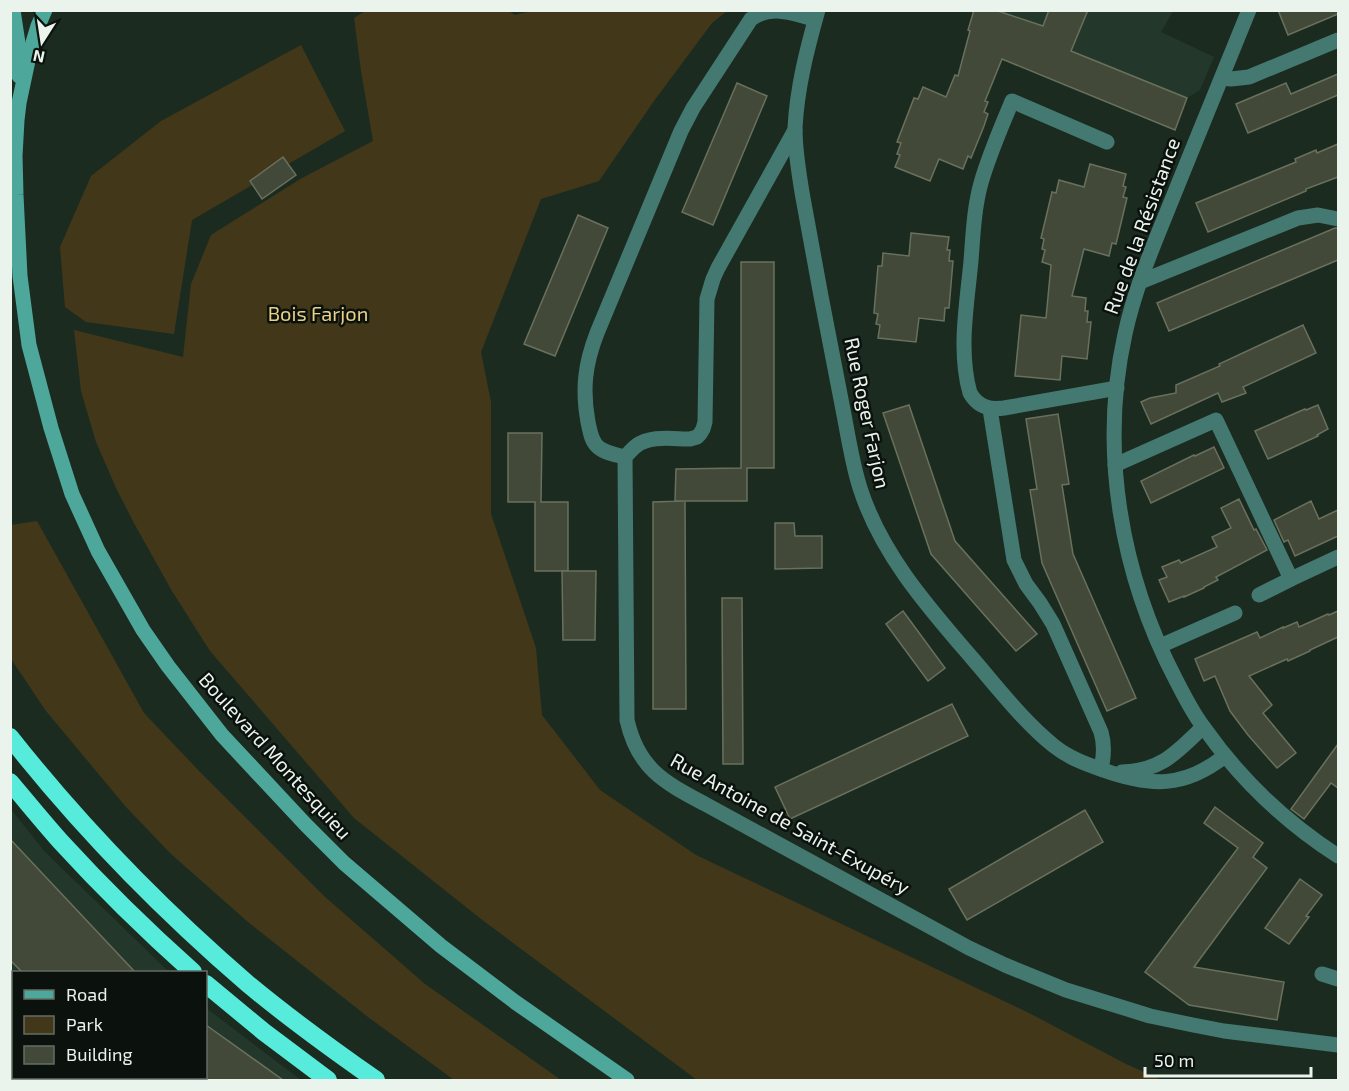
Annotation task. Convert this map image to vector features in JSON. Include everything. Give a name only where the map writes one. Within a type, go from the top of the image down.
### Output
[{"type":"highway","points":[[10,737],[67,806],[154,898],[250,985],[318,1039],[376,1080]]},
{"type":"highway","points":[[10,782],[105,889],[192,971]]},
{"type":"highway","points":[[207,985],[264,1032],[328,1080]]},
{"type":"main road","name":"Boulevard Montesquieu","points":[[13,10],[18,43],[19,103],[15,156],[16,214],[23,302],[34,364],[72,494],[98,551],[143,630],[222,735],[344,863],[462,963],[627,1080]]},
{"type":"main road","name":"Boulevard Montesquieu","points":[[19,103],[32,45],[45,10]]},
{"type":"street","points":[[795,130],[718,268],[710,289],[706,314],[706,412],[703,429],[697,437],[690,439],[643,442],[625,457],[605,452],[599,448],[590,435],[584,393],[586,368],[597,333],[681,131],[693,108],[751,19],[771,10],[817,15]]},
{"type":"street","name":"Rue de la Résistance","points":[[1249,10],[1151,251],[1123,345],[1115,422],[1115,465],[1120,513],[1144,606],[1160,646],[1187,701],[1203,727],[1225,756],[1277,810],[1338,856]]},
{"type":"street","name":"Rue Roger Farjon","points":[[817,15],[798,93],[795,130],[797,156],[850,447],[860,488],[882,540],[904,575],[959,644],[1029,722],[1066,755],[1101,770],[1130,779],[1153,782],[1179,780],[1199,773],[1225,756]]},
{"type":"street","points":[[1222,78],[1249,77],[1338,40]]},
{"type":"street","points":[[1107,142],[1012,101],[986,165],[980,187],[964,328],[965,360],[969,387],[974,399],[978,404],[990,409],[1117,388]]},
{"type":"street","points":[[1140,282],[1298,218],[1318,215],[1338,219]]},
{"type":"street","points":[[990,409],[1014,560],[1021,575],[1053,624],[1101,732],[1104,749],[1101,770]]},
{"type":"street","points":[[1115,465],[1216,420],[1291,579]]},
{"type":"street","name":"Rue Antoine de Saint-Exupéry","points":[[625,457],[627,720],[637,750],[657,776],[969,948],[1032,977],[1098,1000],[1177,1022],[1224,1031],[1338,1045]]},
{"type":"street","points":[[1260,595],[1338,557]]},
{"type":"street","points":[[1160,646],[1235,613]]},
{"type":"street","name":"Rue Roger Farjon","points":[[1101,770],[1132,772],[1158,765],[1203,727]]},
{"type":"street","points":[[1322,974],[1338,979]]},
{"type":"shaded area","points":[[974,11],[1173,11],[1161,32],[1214,57],[1200,90],[1187,98],[1175,130],[967,44],[970,32],[968,30]]},
{"type":"shaded area","points":[[10,808],[45,852],[168,971],[12,971],[12,1079],[207,1079],[207,1009],[301,1080],[11,1080]]},
{"type":"green space","name":"Bois Farjon","points":[[367,10],[507,10],[515,15],[537,10],[727,11],[712,23],[654,101],[599,181],[541,199],[481,352],[491,402],[491,514],[536,648],[542,715],[600,790],[696,855],[1029,1013],[1126,1064],[1162,1080],[697,1080],[481,919],[354,818],[210,651],[172,591],[117,490],[96,442],[81,391],[74,330],[183,357],[191,284],[211,235],[302,178],[373,141],[354,18]]},
{"type":"green space","points":[[301,45],[345,131],[192,220],[174,334],[86,322],[65,307],[60,247],[91,176],[161,121]]},
{"type":"green space","points":[[37,521],[144,713],[324,896],[425,984],[561,1080],[454,1080],[368,1017],[248,922],[171,854],[126,807],[46,711],[11,659],[11,525]]},
{"type":"building","points":[[974,10],[995,10],[1043,26],[1049,10],[1088,10],[1071,51],[1187,98],[1175,130],[1002,59],[985,101],[988,102],[984,112],[988,114],[984,126],[971,158],[968,156],[963,169],[939,159],[930,181],[895,167],[900,155],[897,154],[901,143],[897,142],[914,98],[918,99],[923,87],[946,97],[955,75],[958,76]]},
{"type":"building","points":[[1278,10],[1338,10],[1338,14],[1288,35]]},
{"type":"building","points":[[1338,74],[1338,95],[1248,133],[1236,104],[1286,83],[1291,94]]},
{"type":"building","points":[[737,83],[767,96],[713,225],[682,212]]},
{"type":"building","points":[[1338,144],[1338,177],[1208,232],[1196,203],[1296,162],[1295,159],[1316,150],[1317,153]]},
{"type":"building","points":[[283,157],[296,175],[262,199],[250,181]]},
{"type":"building","points":[[1090,164],[1126,174],[1123,197],[1127,198],[1116,244],[1112,243],[1109,256],[1084,249],[1072,296],[1086,298],[1087,322],[1091,322],[1087,359],[1062,356],[1060,380],[1015,376],[1021,315],[1046,318],[1051,265],[1042,262],[1045,250],[1042,249],[1044,239],[1041,238],[1052,192],[1056,193],[1059,180],[1084,187]]},
{"type":"building","points":[[578,215],[608,228],[555,356],[524,344]]},
{"type":"building","points":[[1338,228],[1338,260],[1169,331],[1157,303]]},
{"type":"building","points":[[911,233],[949,237],[947,250],[950,250],[949,261],[953,261],[949,308],[945,308],[944,321],[919,318],[916,342],[878,338],[880,325],[876,324],[878,314],[874,313],[878,266],[882,266],[883,253],[909,256]]},
{"type":"building","points":[[741,262],[774,262],[774,468],[747,468],[747,501],[685,501],[686,709],[653,709],[653,502],[684,501],[675,501],[676,469],[741,468]]},
{"type":"building","points":[[1303,325],[1316,353],[1243,387],[1246,393],[1222,402],[1218,393],[1151,424],[1141,402],[1176,393],[1176,385]]},
{"type":"building","points":[[909,405],[955,541],[1037,634],[1016,651],[931,554],[883,413]]},
{"type":"building","points":[[1318,405],[1328,429],[1268,459],[1255,431]]},
{"type":"building","points":[[1058,414],[1069,484],[1062,485],[1073,554],[1136,698],[1107,711],[1042,563],[1030,490],[1037,489],[1026,419]]},
{"type":"building","points":[[508,433],[542,433],[541,502],[568,502],[568,571],[535,571],[535,502],[508,502]]},
{"type":"building","points":[[1214,447],[1224,468],[1151,503],[1141,481]]},
{"type":"building","points":[[1239,499],[1267,550],[1216,577],[1218,580],[1204,588],[1169,602],[1159,580],[1167,577],[1162,567],[1179,560],[1181,563],[1217,547],[1212,537],[1231,528],[1221,508]]},
{"type":"building","points":[[1311,501],[1319,519],[1338,510],[1338,536],[1295,556],[1288,540],[1284,542],[1274,520]]},
{"type":"building","points":[[775,523],[794,523],[795,536],[822,536],[822,568],[775,569]]},
{"type":"building","points":[[562,571],[596,571],[595,640],[563,640]]},
{"type":"building","points":[[722,598],[742,598],[743,764],[723,764]]},
{"type":"building","points":[[903,611],[945,668],[928,681],[886,624]]},
{"type":"building","points":[[1338,611],[1338,637],[1288,661],[1287,659],[1249,676],[1272,705],[1263,713],[1296,753],[1277,768],[1230,711],[1215,676],[1204,681],[1195,659],[1257,632],[1260,638],[1297,622],[1299,627]]},
{"type":"building","points":[[952,704],[968,736],[790,819],[775,787]]},
{"type":"building","points":[[1338,744],[1338,788],[1331,783],[1304,819],[1291,809]]},
{"type":"building","points":[[1215,807],[1263,843],[1253,857],[1267,868],[1194,967],[1284,982],[1277,1020],[1189,1005],[1145,972],[1238,848],[1204,823]]},
{"type":"building","points":[[1085,810],[1103,842],[967,920],[949,889]]},
{"type":"building","points":[[10,839],[134,971],[21,971],[10,960]]},
{"type":"building","points":[[1300,879],[1322,895],[1289,944],[1265,928]]},
{"type":"building","points":[[207,1026],[283,1080],[206,1080]]}]
